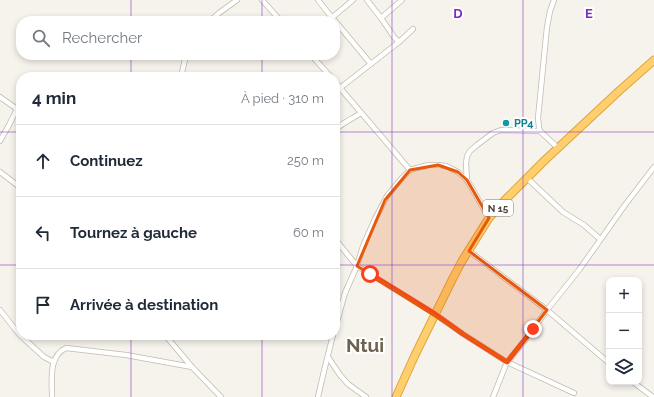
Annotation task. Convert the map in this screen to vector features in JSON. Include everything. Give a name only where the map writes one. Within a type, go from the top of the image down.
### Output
[{"type":"highway","name":"N 15","points":[[396,397],[456,273],[489,218],[506,199],[558,148],[654,60]]},
{"type":"street","points":[[216,16],[237,0]]},
{"type":"street","points":[[262,0],[276,16]]},
{"type":"street","points":[[318,0],[330,16]]},
{"type":"street","points":[[337,16],[353,0]]},
{"type":"street","points":[[367,0],[398,43]]},
{"type":"street","points":[[381,18],[402,0]]},
{"type":"street","points":[[554,0],[550,11],[545,40],[538,118],[540,131],[558,148]]},
{"type":"street","points":[[340,28],[371,64]]},
{"type":"street","points":[[410,170],[340,88],[398,43],[413,29]]},
{"type":"street","points":[[182,72],[185,60]]},
{"type":"street","points":[[315,60],[326,72]]},
{"type":"street","points":[[0,97],[16,108]]},
{"type":"street","points":[[0,141],[10,126],[16,111]]},
{"type":"street","points":[[340,126],[361,113]]},
{"type":"street","points":[[467,180],[467,156],[473,148],[493,133],[501,130],[540,131]]},
{"type":"street","points":[[340,311],[345,293],[357,266],[367,237],[385,200],[410,170],[428,165],[446,166],[453,169],[467,180],[489,218]]},
{"type":"street","points":[[493,397],[507,362],[579,270],[600,239],[654,167]]},
{"type":"street","points":[[0,172],[16,184]]},
{"type":"street","points":[[527,178],[562,212],[584,225],[600,239]]},
{"type":"street","points":[[340,245],[357,266],[435,314],[470,339],[507,362],[574,393]]},
{"type":"street","points":[[469,251],[547,310],[606,360]]},
{"type":"street","points":[[0,310],[16,330]]},
{"type":"street","points":[[25,340],[44,357],[54,362]]},
{"type":"street","points":[[170,340],[192,367],[221,397]]},
{"type":"street","points":[[318,397],[333,340]]},
{"type":"street","points":[[52,397],[52,370],[54,362],[61,351],[68,348],[126,355],[192,367]]},
{"type":"street","points":[[328,357],[348,384],[366,397]]},
{"type":"street","points":[[637,385],[653,397]]},
{"type":"highlighted area","points":[[438,165],[458,172],[467,180],[489,218],[469,251],[547,310],[507,362],[357,266],[385,200],[410,170]]},
{"type":"place","name":"PP4","points":[[506,123]]},
{"type":"district","name":"Ntui","points":[[365,345]]},
{"type":"route","points":[[370,274],[435,314],[507,362],[533,329]]}]
